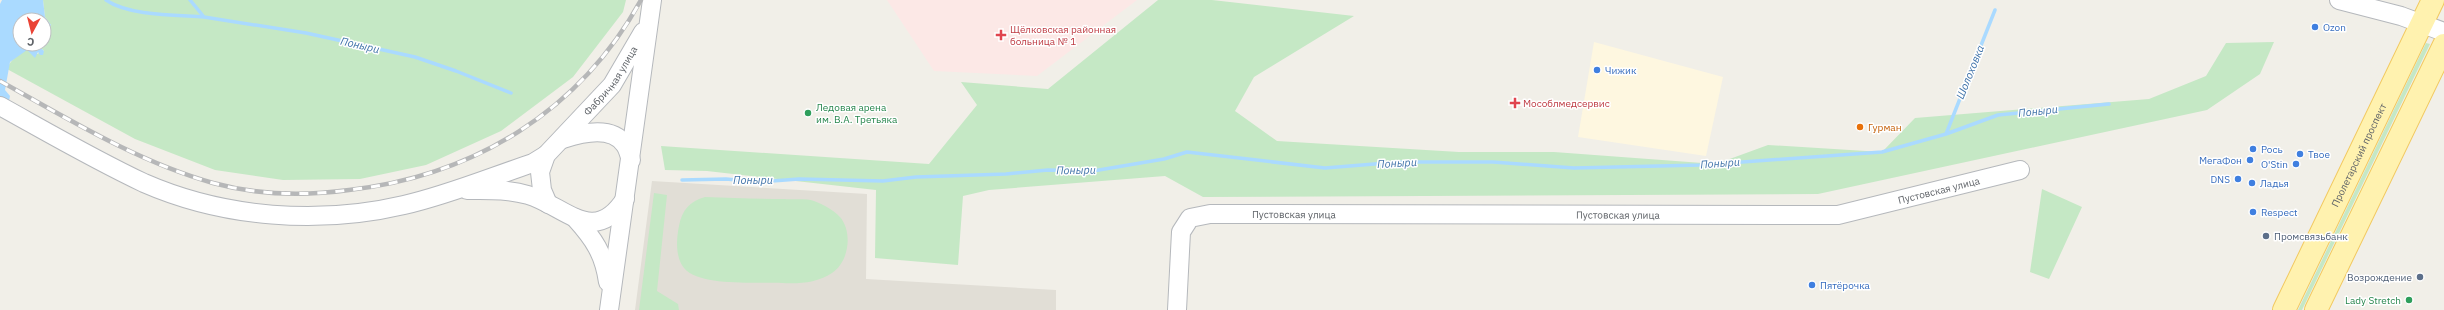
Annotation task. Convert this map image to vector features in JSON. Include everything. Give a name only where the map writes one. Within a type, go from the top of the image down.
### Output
[{"type":"main road","name":"Пролетарский проспект","points":[[2284,310],[2434,0]]},
{"type":"main road","points":[[2316,310],[2444,45]]},
{"type":"street","points":[[2339,0],[2422,23],[2444,32]]},
{"type":"street","name":"Фабричная улица","points":[[625,198],[616,212],[604,220],[591,222],[576,218],[548,204],[542,190],[540,172],[546,155],[612,85],[639,41],[651,8]]},
{"type":"street","name":"Фабричная улица","points":[[610,305],[651,8]]},
{"type":"street","points":[[0,106],[68,144],[144,183],[184,198],[248,212],[298,216],[346,215],[405,205],[533,162],[546,155]]},
{"type":"street","name":"Фабричная улица","points":[[562,139],[581,133],[600,132],[613,136],[625,144],[630,166]]},
{"type":"street","name":"Пустовская улица","points":[[1176,310],[1181,232],[1190,218],[1210,214],[1838,215],[2020,170]]},
{"type":"street","points":[[452,190],[499,190],[528,195],[548,204]]},
{"type":"street","name":"Фабричная улица","points":[[576,218],[590,234],[605,261],[610,305]]},
{"type":"shaded area","name":"Щёлковская районная больница № 1","points":[[887,0],[1137,0],[1037,76],[934,71]]},
{"type":"shaded area","points":[[1594,42],[1723,77],[1706,156],[1578,137]]},
{"type":"shaded area","points":[[652,181],[867,194],[866,279],[1056,290],[1056,310],[635,310]]},
{"type":"green space","points":[[43,0],[626,0],[623,12],[573,77],[501,131],[426,165],[360,179],[283,180],[215,170],[135,139],[7,69],[10,63],[22,52],[32,52],[37,54],[42,52],[52,52],[52,12],[44,12]]},
{"type":"green space","points":[[1158,0],[1212,0],[1354,16],[1254,77],[1235,111],[1277,141],[1459,152],[1554,152],[1716,164],[1768,145],[1882,152],[1915,118],[2149,99],[2206,76],[2226,43],[2274,42],[2260,74],[2207,110],[1818,194],[1203,197],[1165,176],[989,190],[963,196],[958,265],[875,258],[876,190],[707,171],[665,170],[661,146],[929,164],[977,105],[961,82],[1048,89]]},
{"type":"green space","points":[[2426,43],[2430,44],[2302,310],[2298,310]]},
{"type":"green space","points":[[2042,189],[2082,207],[2049,279],[2030,272]]},
{"type":"green space","points":[[654,193],[667,195],[657,291],[678,304],[679,310],[639,310]]},
{"type":"green space","points":[[705,197],[803,199],[821,204],[835,212],[840,217],[847,231],[847,246],[842,262],[832,273],[814,281],[801,283],[733,282],[706,279],[695,276],[687,271],[680,262],[677,250],[678,232],[682,215],[688,207],[695,201]]},
{"type":"water","points":[[2,0],[43,0],[44,12],[12,12],[12,52],[24,52],[10,62],[5,90],[10,96],[9,101],[0,102],[0,4]]},
{"type":"water","points":[[29,52],[38,52],[35,58]]},
{"type":"water","points":[[38,52],[44,52],[43,55],[40,55]]},
{"type":"waterway","name":"Поныри","points":[[106,0],[127,9],[140,12],[204,17]]},
{"type":"waterway","name":"Поныри","points":[[190,0],[204,17],[306,33],[415,57],[456,71],[511,93]]},
{"type":"waterway","name":"Шолоховка","points":[[1946,134],[1995,10]]},
{"type":"waterway","name":"Поныри","points":[[682,180],[726,179],[758,182],[799,179],[883,181],[916,177],[1006,174],[1048,170],[1093,171],[1164,159],[1187,152],[1325,168],[1399,162],[1493,162],[1574,168],[1701,165],[1882,152],[1946,134],[1998,115],[2109,104]]},
{"type":"railway","points":[[0,81],[131,152],[158,164],[213,183],[247,190],[298,194],[349,190],[395,182],[439,170],[480,153],[519,131],[555,105],[587,75],[616,39],[641,0]]},
{"type":"place","name":"Ozon","points":[[2315,27]]},
{"type":"place","name":"Щёлковская районная больница № 1","points":[[1001,35]]},
{"type":"place","name":"Чижик","points":[[1597,70]]},
{"type":"place","name":"Мособлмедсервис","points":[[1515,103]]},
{"type":"place","name":"Ледовая арена им. В.А. Третьяка","points":[[808,113]]},
{"type":"place","name":"Гурман","points":[[1860,127]]},
{"type":"place","name":"Рось","points":[[2253,149]]},
{"type":"place","name":"Твое","points":[[2300,154]]},
{"type":"place","name":"МегаФон","points":[[2250,160]]},
{"type":"place","name":"O'Stin","points":[[2296,164]]},
{"type":"place","name":"DNS","points":[[2238,179]]},
{"type":"place","name":"Ладья","points":[[2252,183]]},
{"type":"place","name":"Respect","points":[[2253,212]]},
{"type":"place","name":"Промсвязьбанк","points":[[2266,236]]},
{"type":"place","name":"Возрождение","points":[[2420,277]]},
{"type":"place","name":"Пятёрочка","points":[[1812,285]]},
{"type":"place","name":"Lady Stretch","points":[[2409,300]]}]
